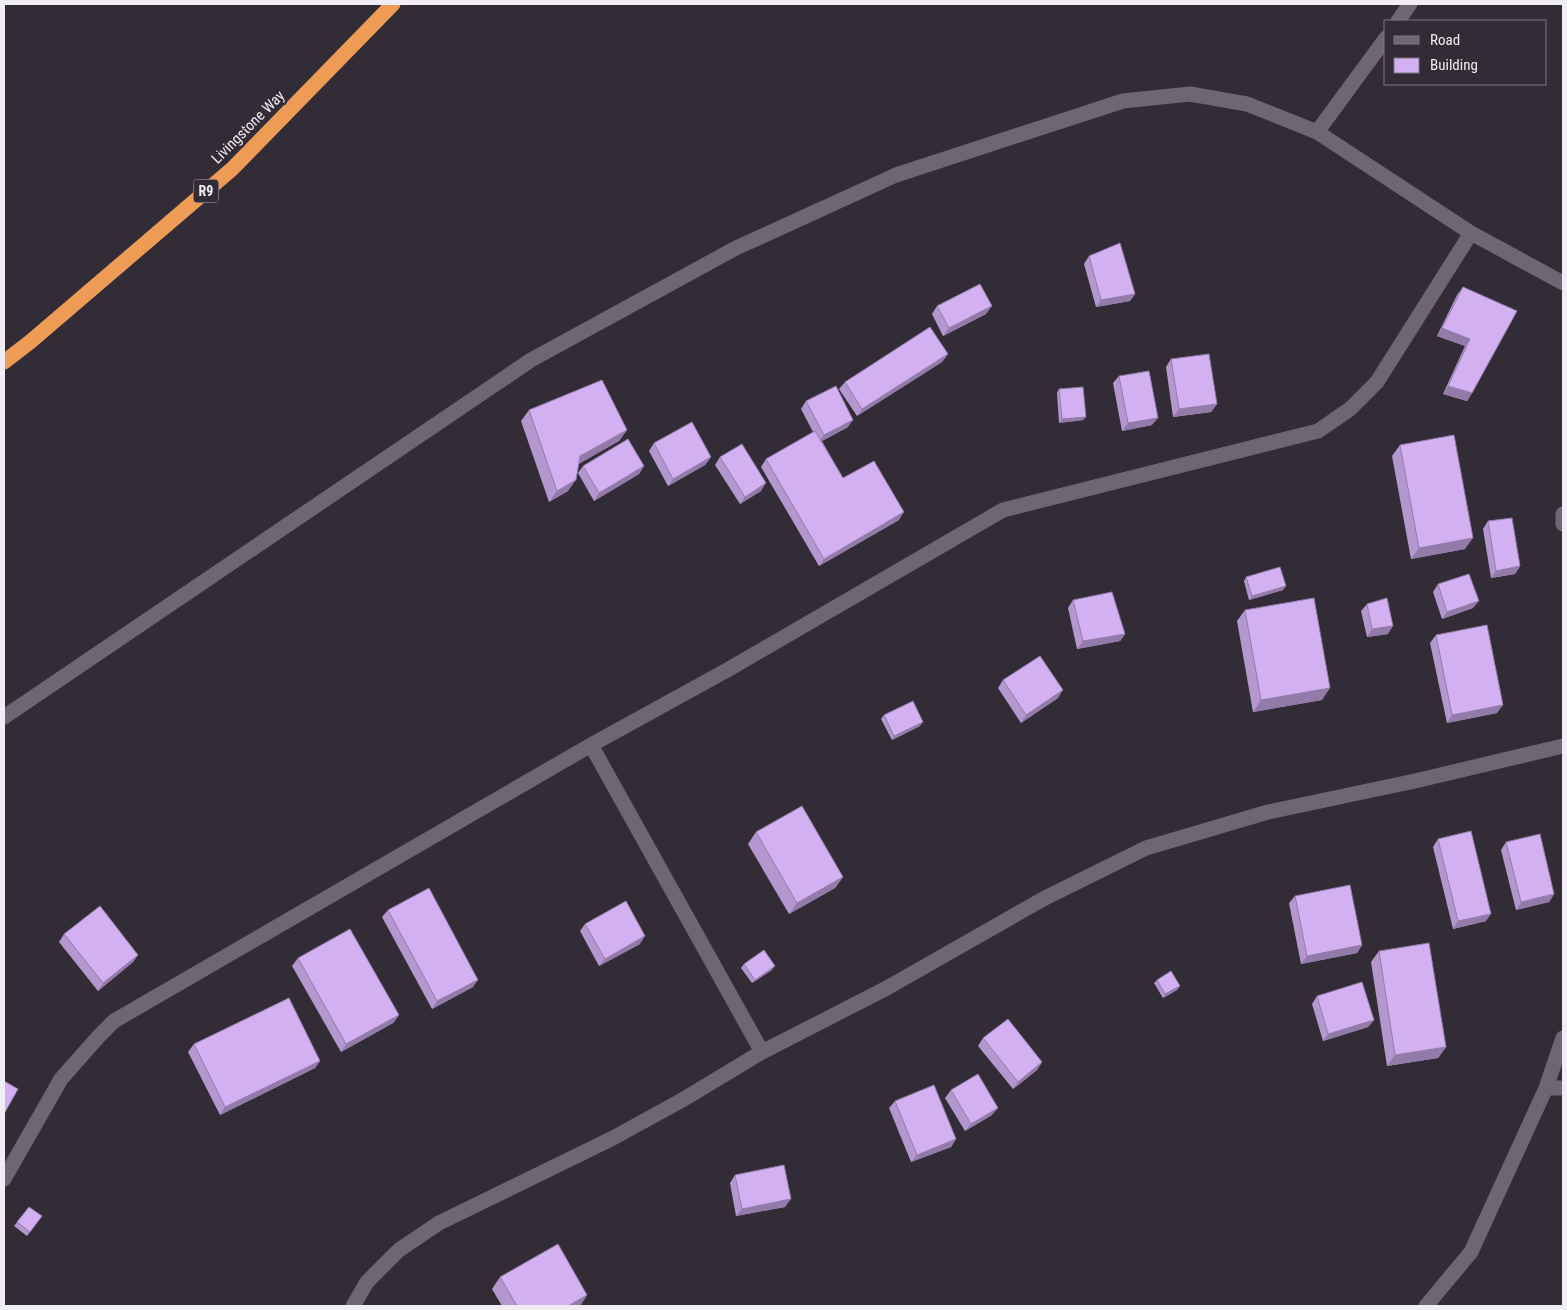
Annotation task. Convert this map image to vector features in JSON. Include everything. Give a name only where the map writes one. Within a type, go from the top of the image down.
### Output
[{"type":"highway","name":"Livingstone Way","points":[[4,362],[30,342],[232,169],[393,4]]},
{"type":"street","points":[[1399,20],[1410,4]]},
{"type":"street","points":[[1317,132],[1384,41]]},
{"type":"street","points":[[4,717],[531,360],[736,248],[896,175],[1123,101],[1190,94],[1247,104],[1317,132],[1471,232],[1563,283]]},
{"type":"street","points":[[4,1180],[61,1079],[98,1036],[114,1021],[591,745],[728,669],[1003,510],[1318,431],[1350,409],[1377,382],[1471,232]]},
{"type":"street","points":[[1563,514],[1563,524]]},
{"type":"street","points":[[591,745],[762,1052]]},
{"type":"street","points":[[353,1306],[367,1282],[399,1250],[439,1223],[613,1138],[684,1099],[762,1052],[885,989],[1045,898],[1146,848],[1268,812],[1415,781],[1563,746]]},
{"type":"street","points":[[1426,1306],[1471,1252],[1546,1088],[1563,1038]]},
{"type":"street","points":[[1546,1088],[1563,1088]]},
{"type":"building","points":[[1120,243],[1135,294],[1101,300],[1089,256]]},
{"type":"building","points":[[980,284],[992,306],[949,328],[937,306]]},
{"type":"building","points":[[1463,287],[1517,311],[1472,393],[1448,386],[1470,339],[1442,328]]},
{"type":"building","points":[[930,327],[948,354],[862,409],[845,382]]},
{"type":"building","points":[[1209,354],[1217,404],[1179,409],[1171,359]]},
{"type":"building","points":[[1149,371],[1158,418],[1128,423],[1119,376]]},
{"type":"building","points":[[602,380],[627,430],[580,456],[576,480],[557,491],[529,410]]},
{"type":"building","points":[[836,386],[853,420],[824,435],[806,401]]},
{"type":"building","points":[[1083,387],[1086,417],[1062,419],[1059,389]]},
{"type":"building","points":[[692,422],[711,457],[673,479],[654,443]]},
{"type":"building","points":[[815,431],[843,478],[874,461],[904,512],[824,559],[766,459]]},
{"type":"building","points":[[1454,435],[1473,538],[1419,548],[1400,445]]},
{"type":"building","points":[[628,439],[644,466],[599,493],[583,466]]},
{"type":"building","points":[[742,444],[766,483],[745,497],[720,457]]},
{"type":"building","points":[[1512,518],[1520,566],[1496,571],[1488,521]]},
{"type":"building","points":[[1280,567],[1286,586],[1252,596],[1246,577]]},
{"type":"building","points":[[1469,574],[1479,601],[1447,612],[1438,584]]},
{"type":"building","points":[[1112,592],[1125,634],[1083,641],[1073,600]]},
{"type":"building","points":[[1314,598],[1330,688],[1261,700],[1245,610]]},
{"type":"building","points":[[1387,598],[1393,626],[1372,629],[1367,604]]},
{"type":"building","points":[[1487,625],[1503,705],[1452,715],[1436,635]]},
{"type":"building","points":[[1040,656],[1063,690],[1026,715],[1003,680]]},
{"type":"building","points":[[913,701],[923,722],[894,736],[884,715]]},
{"type":"building","points":[[802,806],[843,877],[797,903],[756,832]]},
{"type":"building","points":[[1471,831],[1491,914],[1458,921],[1438,839]]},
{"type":"building","points":[[1540,834],[1554,894],[1521,902],[1506,842]]},
{"type":"building","points":[[1350,885],[1362,945],[1307,956],[1295,896]]},
{"type":"building","points":[[429,888],[478,980],[437,1001],[388,910]]},
{"type":"building","points":[[626,901],[645,936],[605,959],[585,924]]},
{"type":"building","points":[[100,906],[138,955],[103,983],[64,934]]},
{"type":"building","points":[[350,929],[399,1015],[346,1044],[298,958]]},
{"type":"building","points":[[1429,943],[1446,1047],[1395,1055],[1379,951]]},
{"type":"building","points":[[764,950],[775,966],[755,980],[744,964]]},
{"type":"building","points":[[1171,971],[1180,986],[1165,994],[1157,980]]},
{"type":"building","points":[[1362,982],[1374,1020],[1328,1034],[1317,996]]},
{"type":"building","points":[[289,998],[320,1061],[225,1107],[194,1044]]},
{"type":"building","points":[[1008,1019],[1042,1062],[1018,1082],[983,1038]]},
{"type":"building","points":[[978,1074],[998,1108],[971,1124],[951,1090]]},
{"type":"building","points":[[4,1081],[18,1089],[4,1114]]},
{"type":"building","points":[[934,1085],[956,1139],[917,1155],[895,1101]]},
{"type":"building","points":[[784,1165],[791,1199],[742,1209],[735,1175]]},
{"type":"building","points":[[29,1207],[42,1216],[30,1232],[17,1222]]},
{"type":"building","points":[[558,1244],[587,1295],[568,1306],[517,1306],[500,1277]]}]
